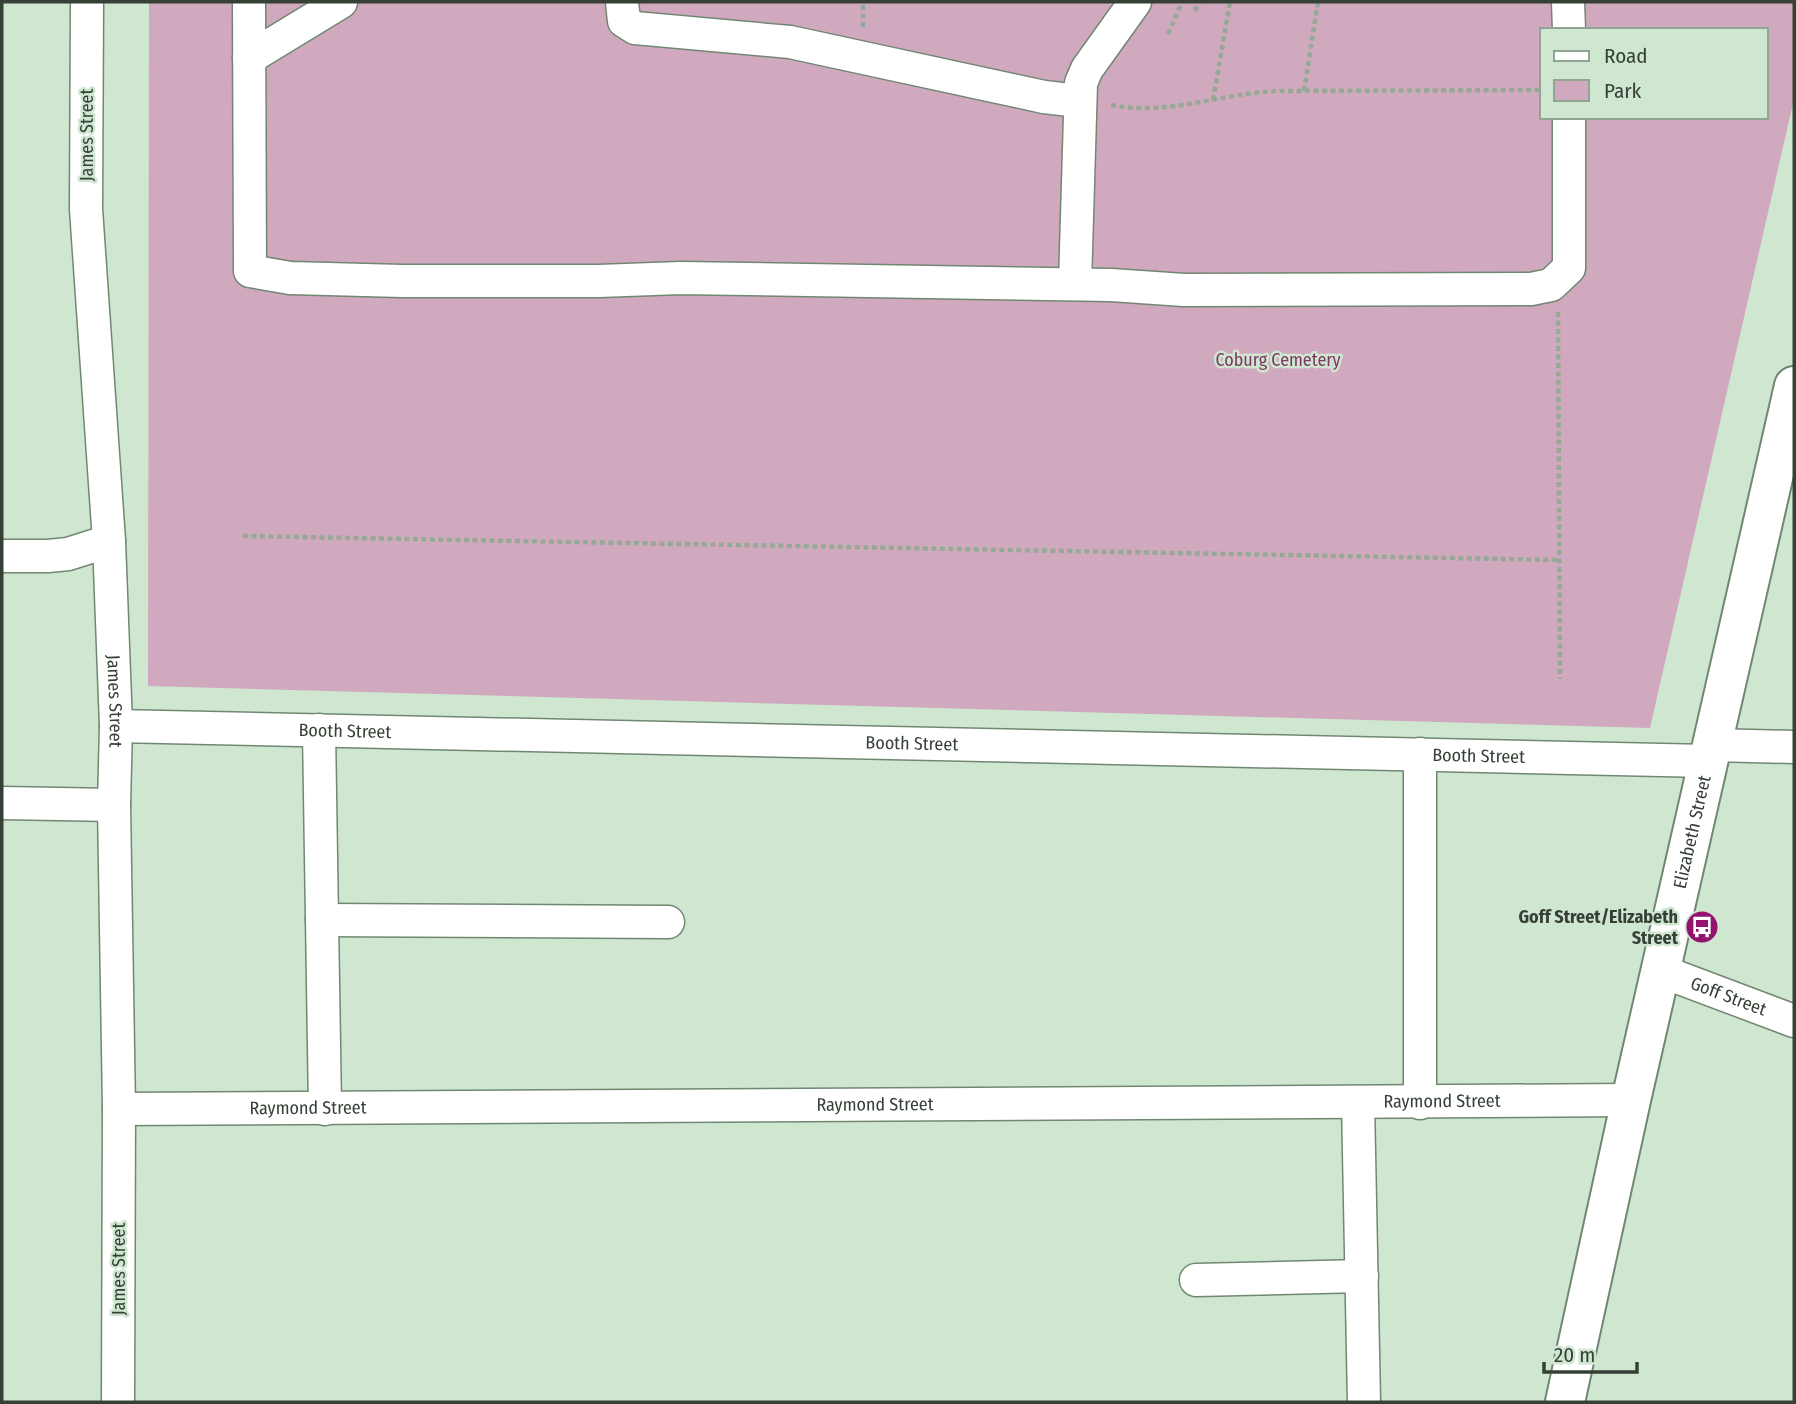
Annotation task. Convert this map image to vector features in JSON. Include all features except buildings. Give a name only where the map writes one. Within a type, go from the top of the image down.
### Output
[{"type":"main road","name":"Elizabeth Street","points":[[1565,1402],[1794,386]]},
{"type":"street","name":"James Street","points":[[87,2],[86,209],[109,541],[116,726],[114,805],[119,1109],[118,1402]]},
{"type":"street","points":[[248,2],[250,271],[290,278],[402,281],[598,281],[680,278],[1075,285],[1198,290],[1531,289],[1551,285],[1569,268],[1569,119]]},
{"type":"street","points":[[249,58],[341,2]]},
{"type":"street","points":[[621,2],[624,22],[635,28],[790,42],[997,87],[1079,100]]},
{"type":"street","points":[[1075,285],[1081,83],[1087,69],[1135,2]]},
{"type":"street","points":[[1568,2],[1569,28]]},
{"type":"street","points":[[2,556],[68,554],[109,541]]},
{"type":"street","name":"Booth Street","points":[[116,726],[1420,754],[1710,753],[1794,747]]},
{"type":"street","points":[[318,730],[326,1109]]},
{"type":"street","points":[[1420,754],[1420,1102]]},
{"type":"street","points":[[2,803],[114,805]]},
{"type":"street","points":[[322,920],[668,922]]},
{"type":"street","name":"Goff Street","points":[[1661,971],[1794,1021]]},
{"type":"street","name":"Raymond Street","points":[[119,1109],[1631,1100]]},
{"type":"street","points":[[1358,1102],[1364,1402]]},
{"type":"street","points":[[1196,1280],[1362,1276]]},
{"type":"path","points":[[1168,34],[1182,2]]},
{"type":"path","points":[[1195,11],[1199,2]]},
{"type":"path","points":[[1213,100],[1230,2]]},
{"type":"path","points":[[1304,91],[1318,2]]},
{"type":"path","points":[[1079,100],[1145,110],[1183,107],[1257,92],[1540,90]]},
{"type":"path","points":[[1558,279],[1560,679]]},
{"type":"path","points":[[243,536],[1560,560]]},
{"type":"green space","name":"Coburg Cemetery","points":[[149,2],[1794,2],[1794,99],[1650,728],[148,686]]},
{"type":"place","name":"Goff Street/Elizabeth Street","points":[[1702,927]]}]
